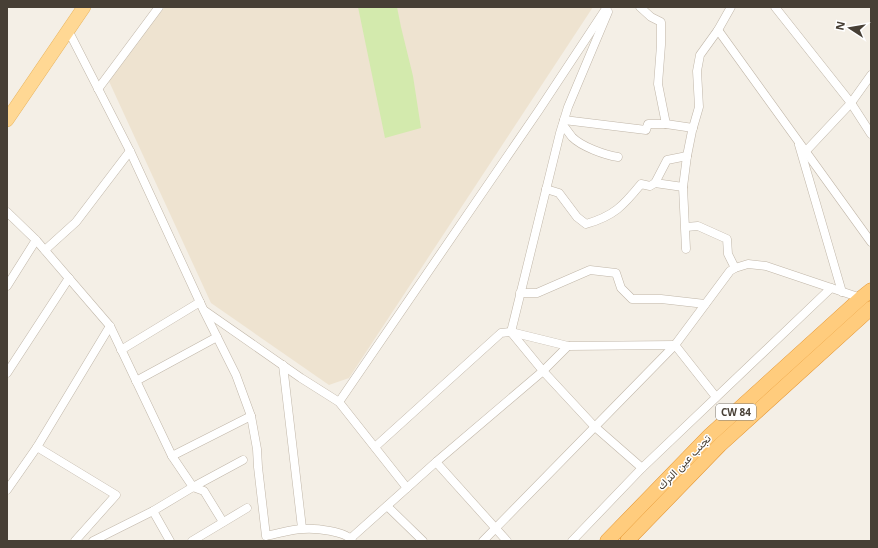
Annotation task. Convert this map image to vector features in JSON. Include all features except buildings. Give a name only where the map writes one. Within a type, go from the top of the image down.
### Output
[{"type":"highway","name":"تجنب عين الترك","points":[[607,541],[710,435],[866,294]]},
{"type":"highway","name":"تجنب عين الترك","points":[[627,541],[720,445],[871,308]]},
{"type":"main road","points":[[7,120],[84,7]]},
{"type":"street","points":[[98,89],[159,7]]},
{"type":"street","points":[[339,402],[535,116],[607,7]]},
{"type":"street","points":[[511,332],[563,122],[573,94],[610,7]]},
{"type":"street","points":[[640,7],[651,17],[661,22],[658,84],[666,124]]},
{"type":"street","points":[[686,249],[683,187],[692,128],[699,107],[697,71],[700,55],[718,30],[731,7]]},
{"type":"street","points":[[774,7],[851,103],[871,134]]},
{"type":"street","points":[[68,30],[130,151],[204,311],[236,374],[251,416],[258,449],[258,467],[266,536],[302,528],[329,531],[351,539],[436,462],[543,371],[568,346]]},
{"type":"street","points":[[718,30],[871,242]]},
{"type":"street","points":[[806,151],[851,103],[871,75]]},
{"type":"street","points":[[563,122],[646,130],[648,124],[666,124],[692,128]]},
{"type":"street","points":[[563,122],[573,138],[608,156],[618,157]]},
{"type":"street","points":[[797,139],[842,292]]},
{"type":"street","points":[[45,250],[76,222],[130,151]]},
{"type":"street","points":[[546,190],[559,193],[577,217],[586,224],[617,211],[641,184],[650,186],[655,183],[667,160],[687,156]]},
{"type":"street","points":[[655,183],[683,187]]},
{"type":"street","points":[[7,212],[36,240],[110,326],[172,456],[193,487],[204,491],[223,522]]},
{"type":"street","points":[[686,227],[698,226],[726,239],[728,254],[735,268]]},
{"type":"street","points":[[7,286],[36,240]]},
{"type":"street","points":[[483,541],[675,345],[730,271],[748,264],[766,266],[842,292],[866,294]]},
{"type":"street","points":[[520,293],[537,293],[590,270],[616,273],[622,288],[632,299],[661,299],[705,304]]},
{"type":"street","points":[[7,373],[69,278]]},
{"type":"street","points":[[572,541],[642,468],[831,288]]},
{"type":"street","points":[[121,350],[200,302]]},
{"type":"street","points":[[204,311],[339,402],[408,488]]},
{"type":"street","points":[[7,490],[36,447],[110,326]]},
{"type":"street","points":[[375,447],[501,332],[511,332],[568,346],[675,345]]},
{"type":"street","points":[[511,332],[543,371],[594,426],[642,468]]},
{"type":"street","points":[[136,381],[217,337]]},
{"type":"street","points":[[675,345],[716,397]]},
{"type":"street","points":[[283,364],[302,528]]},
{"type":"street","points":[[172,456],[251,416]]},
{"type":"street","points":[[36,447],[116,495],[75,541]]},
{"type":"street","points":[[93,541],[153,511],[243,460]]},
{"type":"street","points":[[436,462],[507,541]]},
{"type":"street","points":[[387,506],[423,541]]},
{"type":"street","points":[[192,541],[247,508]]},
{"type":"street","points":[[153,511],[170,541]]},
{"type":"shaded area","points":[[165,7],[593,7],[349,378],[329,385],[211,303],[107,77]]},
{"type":"green space","points":[[358,7],[397,7],[413,76],[421,128],[385,138]]}]
